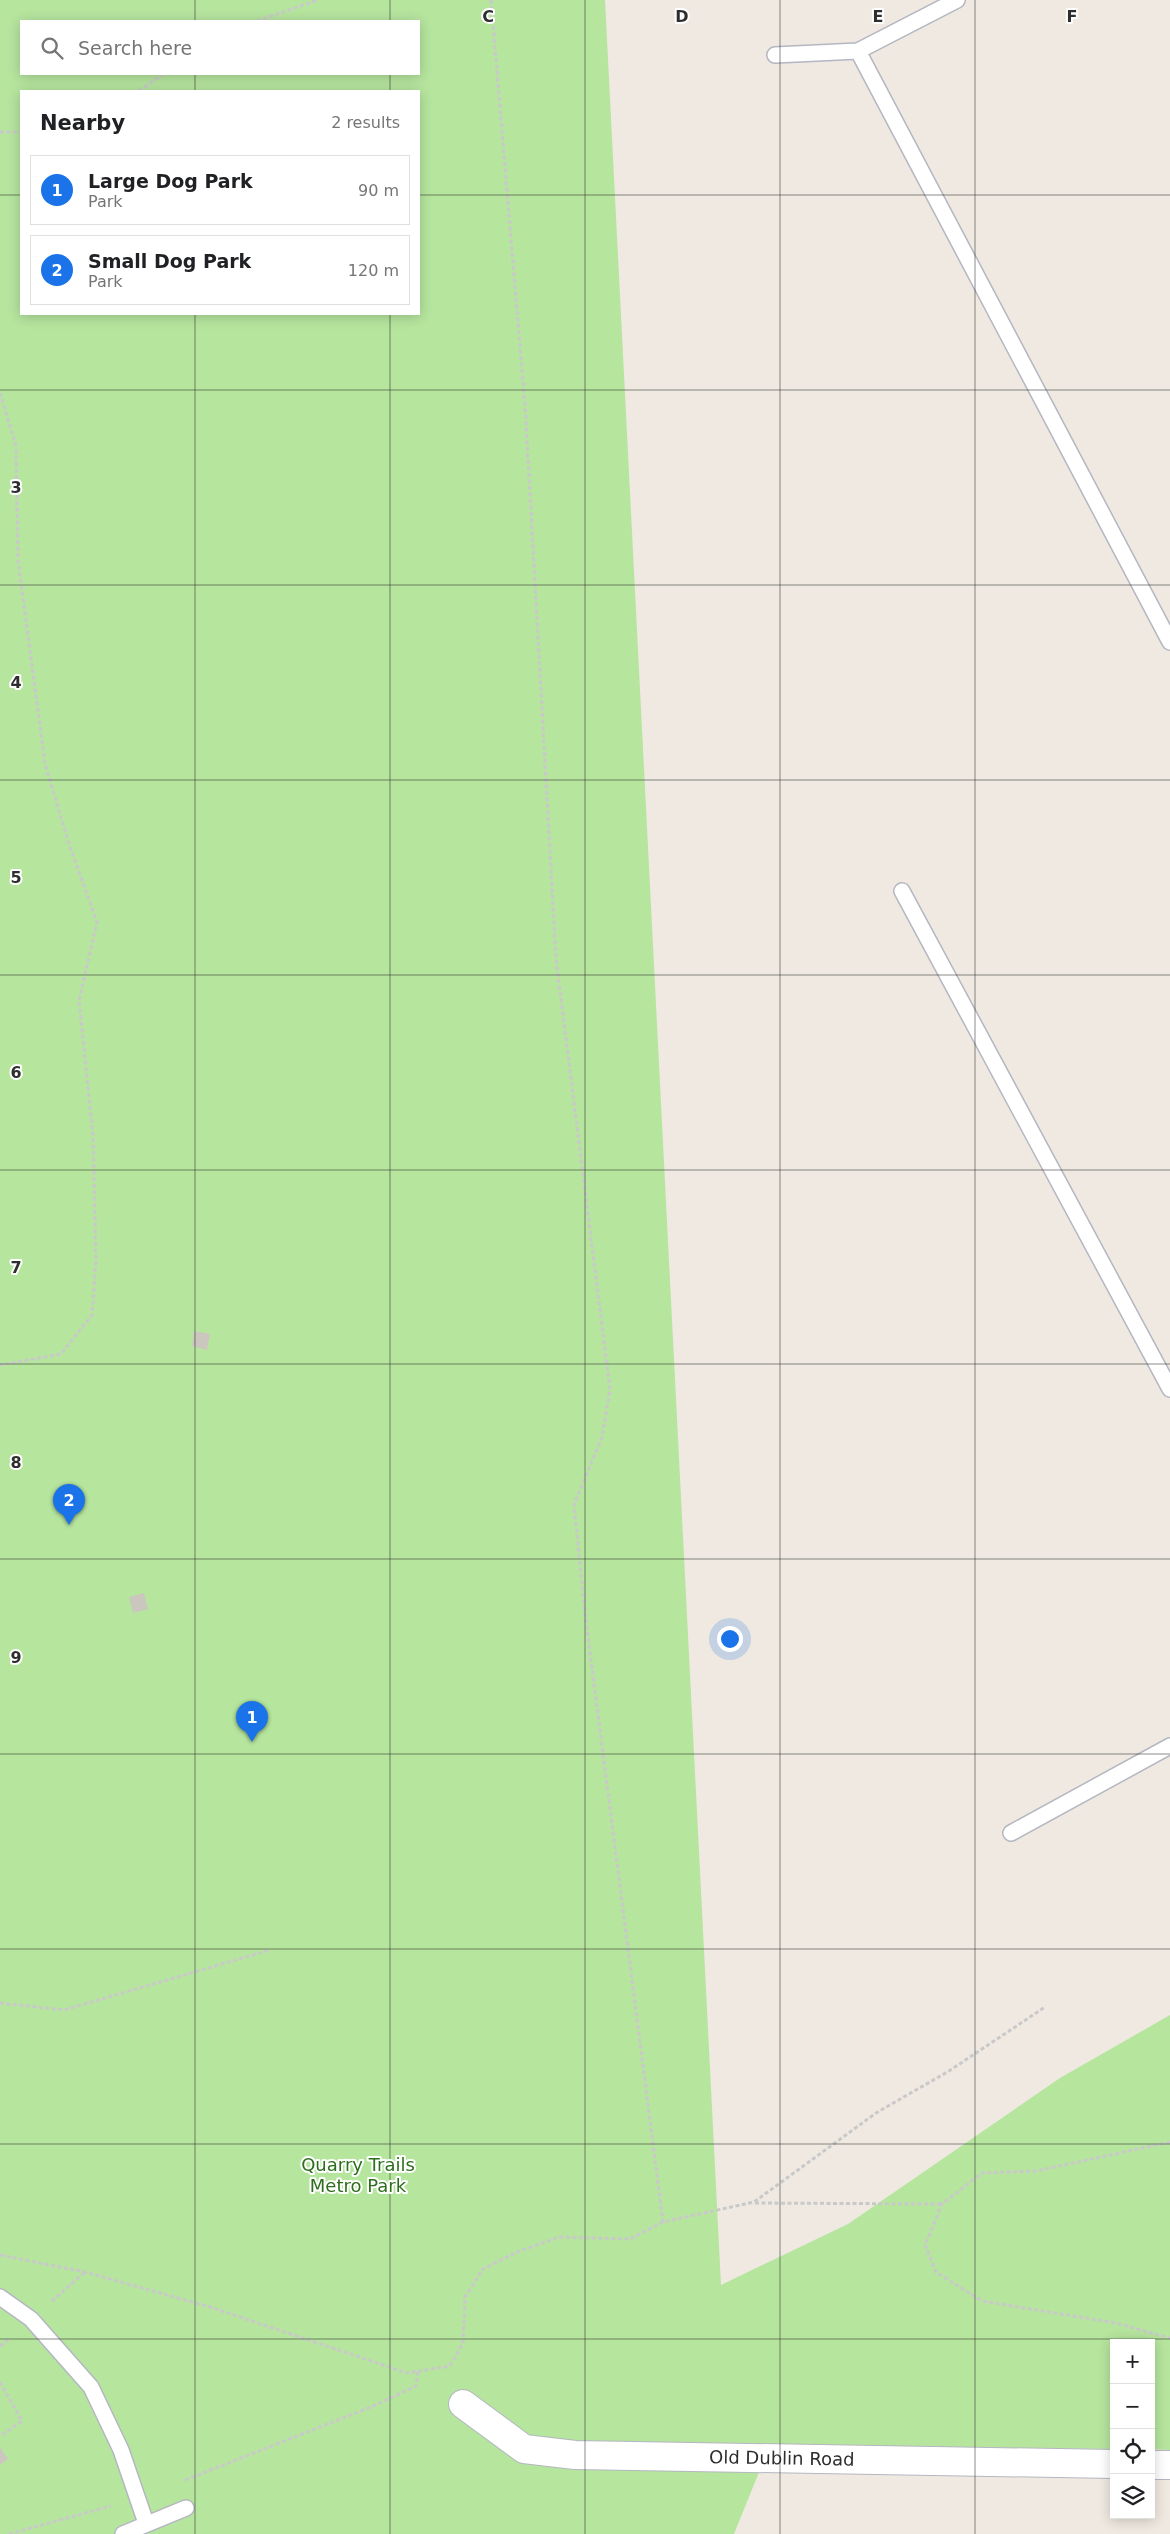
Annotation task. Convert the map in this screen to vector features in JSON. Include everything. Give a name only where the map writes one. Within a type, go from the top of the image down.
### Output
[{"type":"street","name":"Old Dublin Road","points":[[463,2404],[524,2449],[575,2455],[1110,2464]]},
{"type":"street","points":[[1155,2465],[1170,2465]]},
{"type":"lane","points":[[775,55],[858,51],[957,0]]},
{"type":"lane","points":[[858,51],[1170,642]]},
{"type":"lane","points":[[902,891],[1170,1389]]},
{"type":"lane","points":[[1011,1833],[1170,1746]]},
{"type":"lane","points":[[0,2297],[31,2318],[91,2387],[121,2450],[146,2523]]},
{"type":"lane","points":[[123,2534],[186,2508]]},
{"type":"path","points":[[260,20],[318,0]]},
{"type":"path","points":[[491,0],[525,405],[556,958],[610,1390],[602,1437],[574,1505],[585,1614],[662,2222]]},
{"type":"path","points":[[140,90],[162,75]]},
{"type":"path","points":[[0,132],[20,132]]},
{"type":"path","points":[[0,393],[16,446],[18,560],[45,764],[69,844],[97,922],[79,1000],[93,1136],[96,1261],[92,1315],[61,1354],[0,1365]]},
{"type":"path","points":[[0,2003],[64,2010],[270,1950]]},
{"type":"path","points":[[754,2202],[876,2112],[949,2071],[1045,2007]]},
{"type":"path","points":[[1170,2142],[1036,2171],[982,2173],[942,2204],[926,2245],[936,2272],[982,2301],[1116,2323],[1170,2338]]},
{"type":"path","points":[[0,2255],[85,2272],[210,2307],[407,2373],[450,2366],[463,2343],[466,2296],[484,2269],[517,2252],[559,2237],[630,2239],[662,2222],[754,2202],[942,2204]]},
{"type":"path","points":[[47,2304],[85,2272]]},
{"type":"path","points":[[0,2346],[9,2339]]},
{"type":"path","points":[[9,2534],[138,2499],[371,2408],[416,2386],[418,2371]]},
{"type":"path","points":[[0,2382],[22,2421],[0,2436]]},
{"type":"green space","name":"Quarry Trails Metro Park","points":[[0,0],[605,0],[721,2285],[848,2224],[1060,2078],[1170,2015],[1170,2450],[1155,2449],[1155,2339],[1110,2339],[1110,2449],[770,2445],[734,2534],[0,2534]]},
{"type":"building","points":[[194,1331],[210,1334],[207,1350],[192,1346]]},
{"type":"building","points":[[144,1593],[148,1609],[133,1613],[129,1597]]},
{"type":"building","points":[[0,2447],[8,2459],[0,2465]]},
{"type":"place","name":"Small Dog Park","points":[[69,1525]]},
{"type":"place","name":"Large Dog Park","points":[[252,1742]]}]
